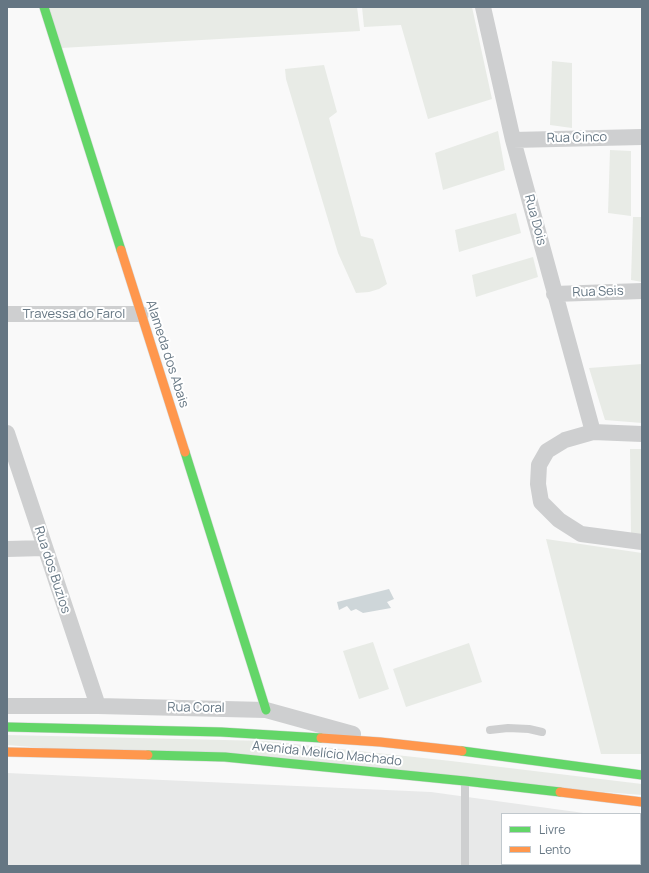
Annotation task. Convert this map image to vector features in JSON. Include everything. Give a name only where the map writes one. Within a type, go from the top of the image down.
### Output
[{"type":"main road","name":"Alameda dos Abais","points":[[44,7],[266,710]]},
{"type":"main road","name":"Avenida Melício Machado","points":[[7,728],[221,732],[380,742],[642,774]]},
{"type":"main road","name":"Avenida Melício Machado","points":[[7,752],[225,757],[465,781],[642,802]]},
{"type":"street","name":"Rua Dois","points":[[483,7],[513,140],[593,432]]},
{"type":"street","name":"Rua Cinco","points":[[513,140],[642,137]]},
{"type":"street","name":"Rua Seis","points":[[554,294],[642,291]]},
{"type":"street","name":"Travessa do Farol","points":[[7,314],[141,314]]},
{"type":"street","points":[[642,434],[593,432],[564,440],[548,452],[539,465],[538,484],[541,502],[559,520],[581,534],[642,542]]},
{"type":"street","name":"Rua dos Buzios","points":[[7,433],[44,548],[98,706]]},
{"type":"street","points":[[7,549],[44,548]]},
{"type":"street","name":"Rua Coral","points":[[7,706],[98,706],[266,710],[296,717],[380,742]]},
{"type":"lane","points":[[490,730],[508,728],[530,729],[542,732]]},
{"type":"lane","points":[[7,761],[28,752]]},
{"type":"lane","points":[[465,781],[465,866]]},
{"type":"shaded area","points":[[49,7],[357,7],[360,31],[61,48]]},
{"type":"shaded area","points":[[362,7],[472,7],[492,99],[428,119],[401,25],[364,27]]},
{"type":"shaded area","points":[[552,61],[572,63],[572,128],[550,125]]},
{"type":"shaded area","points":[[324,65],[337,112],[329,118],[361,236],[373,239],[387,284],[379,289],[369,292],[356,293],[338,253],[286,79],[285,69]]},
{"type":"shaded area","points":[[498,131],[505,170],[443,190],[435,153]]},
{"type":"shaded area","points":[[610,150],[631,151],[631,216],[608,213]]},
{"type":"shaded area","points":[[516,213],[521,233],[459,252],[455,230]]},
{"type":"shaded area","points":[[633,217],[642,217],[642,282],[631,280]]},
{"type":"shaded area","points":[[533,257],[538,277],[476,297],[472,275]]},
{"type":"shaded area","points":[[642,364],[642,423],[605,420],[589,368]]},
{"type":"shaded area","points":[[630,449],[642,449],[642,538],[631,537]]},
{"type":"shaded area","points":[[546,539],[642,553],[642,754],[601,754]]},
{"type":"shaded area","points":[[389,589],[394,599],[387,602],[391,608],[363,613],[356,609],[351,611],[347,606],[339,610],[337,602]]},
{"type":"shaded area","points":[[373,642],[389,689],[359,699],[343,651]]},
{"type":"shaded area","points":[[469,643],[482,682],[406,707],[393,669]]},
{"type":"shaded area","points":[[7,735],[267,741],[642,784],[642,795],[7,745]]},
{"type":"shaded area","points":[[7,773],[431,792],[584,813],[501,813],[501,865],[641,865],[642,821],[642,866],[7,866]]},
{"type":"traffic: fast","points":[[44,7],[121,250]]},
{"type":"traffic: fast","points":[[185,452],[266,710]]},
{"type":"traffic: fast","points":[[7,727],[221,732],[321,738]]},
{"type":"traffic: fast","points":[[462,751],[642,775]]},
{"type":"traffic: fast","points":[[148,755],[225,757],[560,792]]},
{"type":"traffic: slow","points":[[121,250],[185,452]]},
{"type":"traffic: slow","points":[[321,738],[380,742],[462,751]]},
{"type":"traffic: slow","points":[[7,752],[148,755]]},
{"type":"traffic: slow","points":[[560,792],[642,802]]}]
